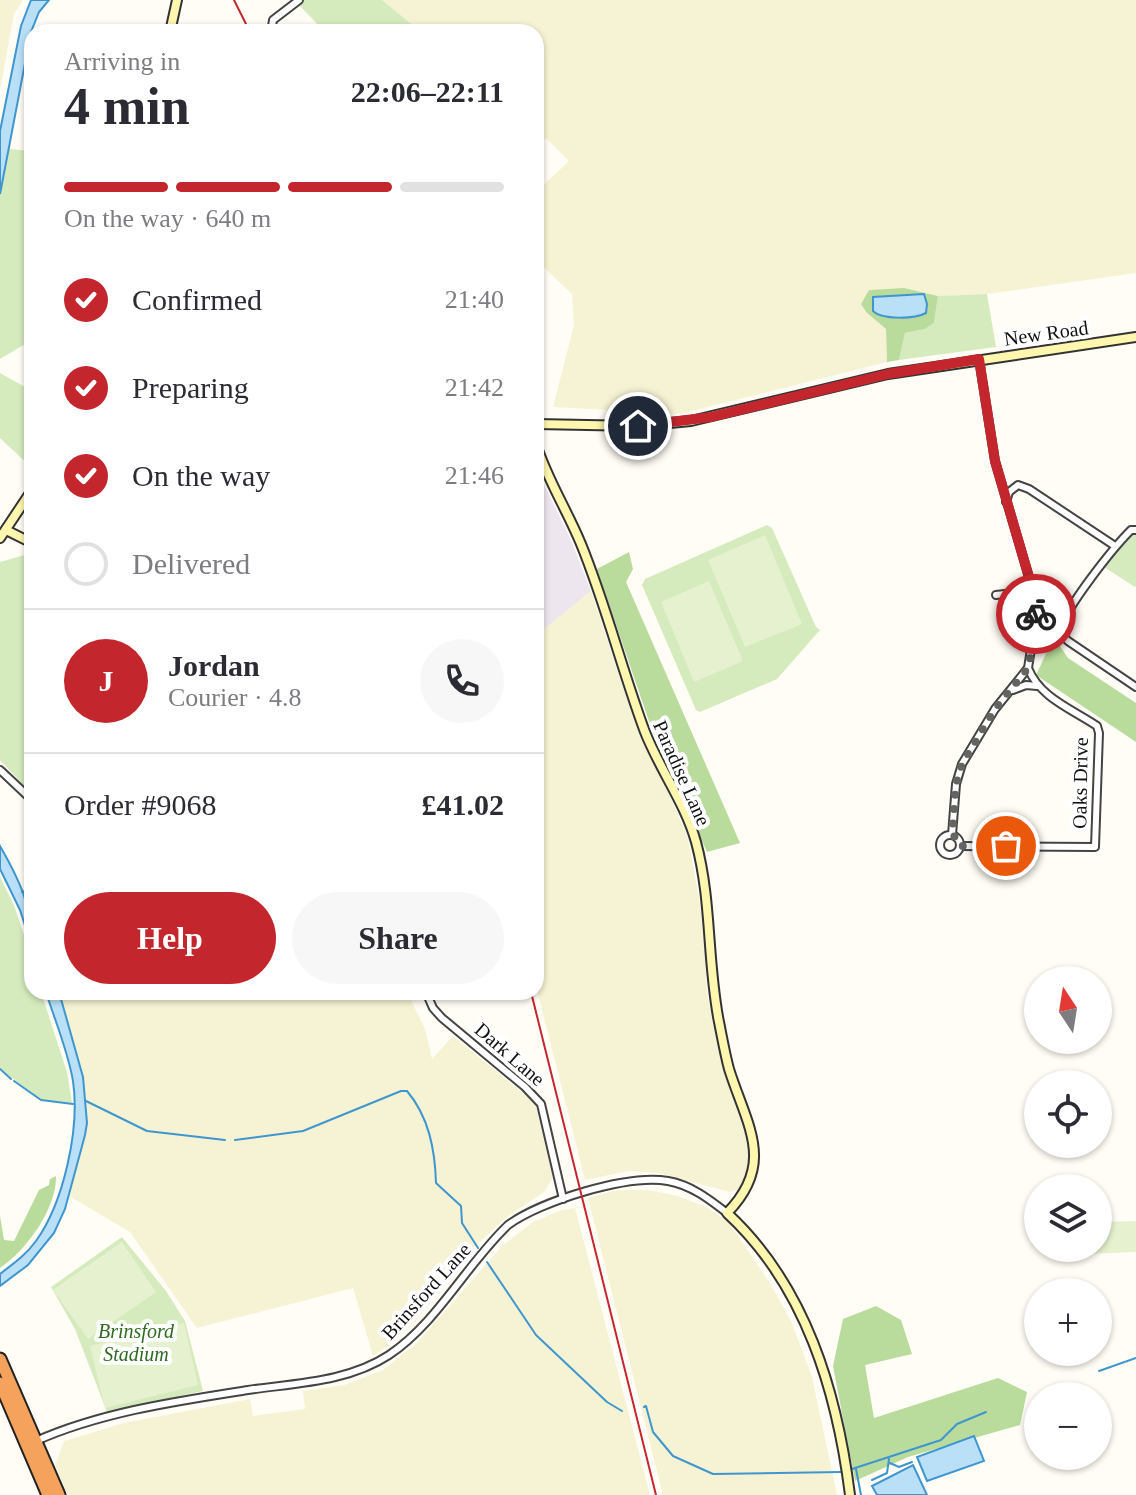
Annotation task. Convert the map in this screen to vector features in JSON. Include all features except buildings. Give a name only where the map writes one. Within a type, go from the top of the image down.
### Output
[{"type":"highway","points":[[0,1359],[59,1495]]},
{"type":"highway","points":[[0,1383],[48,1495]]},
{"type":"street","points":[[172,24],[177,0]]},
{"type":"street","points":[[272,24],[273,20],[299,0]]},
{"type":"street","name":"New Road","points":[[544,424],[638,426],[691,421],[888,374],[1136,337]]},
{"type":"street","points":[[952,835],[956,784],[962,764],[995,709],[1028,668],[1036,618],[1033,591],[995,461],[979,359]]},
{"type":"street","name":"Paradise Lane","points":[[544,462],[581,545],[646,735],[680,803],[696,845],[706,893],[718,1021],[729,1068],[754,1143],[755,1165],[751,1179],[743,1197],[727,1213]]},
{"type":"street","points":[[1006,502],[1009,492],[1018,485],[1029,489],[1115,546]]},
{"type":"street","points":[[24,502],[3,534],[24,541]]},
{"type":"street","points":[[1136,530],[1131,530],[1115,546],[1066,616],[1059,632],[1136,687]]},
{"type":"street","points":[[996,595],[1033,591]]},
{"type":"street","name":"Oaks Drive","points":[[960,846],[1095,847],[1097,726],[1037,686],[1028,668]]},
{"type":"street","points":[[1010,692],[1026,685],[1037,686]]},
{"type":"street","points":[[0,770],[24,792]]},
{"type":"street","points":[[952,835],[960,846],[954,854],[948,854],[942,850],[941,841],[952,835]]},
{"type":"street","name":"Dark Lane","points":[[430,1000],[442,1018],[541,1104],[563,1199]]},
{"type":"street","name":"Brinsford Lane","points":[[36,1441],[161,1405],[329,1379],[373,1365],[411,1337],[508,1225],[528,1212],[563,1199],[622,1183],[667,1181],[702,1194],[727,1213]]},
{"type":"street","points":[[727,1213],[772,1265],[810,1333],[835,1411],[850,1495]]},
{"type":"shaded area","points":[[0,0],[23,0],[14,14],[0,90]]},
{"type":"shaded area","points":[[382,0],[1136,0],[1136,273],[987,294],[938,296],[904,288],[867,313],[886,329],[887,362],[680,414],[553,407],[574,325],[572,294],[544,268],[544,184],[569,161],[546,138],[544,140],[544,24],[411,24]]},
{"type":"shaded area","points":[[544,484],[571,540],[591,591],[544,629]]},
{"type":"shaded area","points":[[591,591],[624,691],[688,838],[704,925],[707,992],[716,1040],[750,1158],[741,1189],[730,1192],[658,1173],[629,1171],[585,1180],[540,1000],[544,1000],[544,629]]},
{"type":"shaded area","points":[[61,1000],[411,1000],[425,1029],[432,1059],[453,1036],[535,1103],[553,1178],[544,1192],[508,1216],[475,1246],[415,1322],[373,1356],[353,1288],[197,1328],[130,1232],[69,1196],[86,1132],[82,1069]]},
{"type":"shaded area","points":[[618,1190],[648,1190],[678,1196],[708,1208],[728,1221],[771,1285],[792,1323],[812,1377],[837,1495],[663,1495],[588,1198]]},
{"type":"shaded area","points":[[575,1208],[650,1495],[68,1495],[55,1465],[64,1441],[124,1423],[250,1399],[253,1416],[305,1409],[303,1391],[344,1385],[383,1370],[417,1343],[503,1245],[533,1222]]},
{"type":"green space","points":[[304,0],[382,0],[411,24],[317,24],[299,5]]},
{"type":"green space","points":[[9,149],[24,150],[24,345],[0,359],[0,194]]},
{"type":"green space","points":[[904,288],[938,296],[934,323],[925,329],[905,333],[899,360],[887,362],[886,329],[861,304],[869,290]]},
{"type":"green space","points":[[987,294],[996,347],[899,360],[905,333],[925,329],[934,323],[938,296]]},
{"type":"green space","points":[[0,373],[24,386],[24,460],[0,438]]},
{"type":"green space","points":[[767,525],[772,528],[820,630],[777,679],[700,712],[696,710],[642,585],[645,579]]},
{"type":"green space","points":[[1136,530],[1135,587],[1101,565],[1115,546]]},
{"type":"green space","points":[[765,535],[802,624],[745,647],[708,560]]},
{"type":"green space","points":[[629,552],[633,569],[626,582],[740,843],[707,852],[652,730],[597,569]]},
{"type":"green space","points":[[24,555],[24,786],[0,760],[0,562]]},
{"type":"green space","points":[[709,581],[743,661],[694,682],[661,602]]},
{"type":"green space","points":[[1054,637],[1068,658],[1136,703],[1136,742],[1036,675]]},
{"type":"green space","points":[[0,877],[24,936],[24,1000],[44,1000],[67,1072],[72,1103],[41,1100],[0,1069]]},
{"type":"green space","points":[[56,1176],[46,1215],[20,1251],[0,1268],[0,1216],[4,1240],[14,1241],[39,1190],[49,1185],[50,1179]]},
{"type":"green space","points":[[1136,1221],[1136,1252],[1112,1253],[1112,1222]]},
{"type":"green space","name":"Brinsford Stadium","points":[[122,1237],[166,1291],[185,1321],[203,1391],[107,1412],[75,1329],[51,1287]]},
{"type":"green space","points":[[122,1242],[156,1292],[88,1339],[53,1290]]},
{"type":"green space","points":[[876,1306],[901,1320],[912,1354],[865,1365],[874,1418],[998,1378],[1024,1391],[1020,1425],[908,1457],[855,1481],[833,1366],[843,1319]]},
{"type":"green space","points":[[184,1323],[198,1385],[105,1408],[90,1346]]},
{"type":"water","points":[[31,0],[49,0],[34,24],[24,24],[24,69],[0,194],[0,131],[21,26]]},
{"type":"water","points":[[924,294],[926,313],[921,315],[891,317],[873,311],[873,297]]},
{"type":"water","points":[[0,846],[24,894],[24,922],[20,910],[0,869]]},
{"type":"water","points":[[49,1000],[61,1000],[83,1077],[87,1123],[85,1135],[65,1209],[54,1233],[28,1265],[0,1286],[0,1274],[28,1251],[46,1225],[68,1164],[75,1100],[65,1047]]},
{"type":"water","points":[[974,1436],[984,1461],[927,1481],[917,1457]]},
{"type":"water","points":[[913,1465],[927,1495],[877,1495],[872,1486]]},
{"type":"waterway","points":[[0,1069],[11,1079]]},
{"type":"waterway","points":[[14,1081],[41,1100],[73,1104]]},
{"type":"waterway","points":[[235,1140],[303,1131],[407,1091],[421,1112],[429,1134],[436,1183],[461,1206],[462,1223],[478,1248]]},
{"type":"waterway","points":[[86,1101],[147,1131],[225,1140]]},
{"type":"waterway","points":[[487,1262],[536,1335],[607,1402],[622,1411]]},
{"type":"waterway","points":[[1099,1371],[1136,1358]]},
{"type":"waterway","points":[[644,1407],[653,1432],[673,1456],[713,1474],[841,1472]]},
{"type":"waterway","points":[[852,1469],[941,1440],[957,1424],[986,1412]]},
{"type":"waterway","points":[[872,1480],[887,1473],[889,1459]]},
{"type":"waterway","points":[[890,1463],[899,1467],[912,1462]]},
{"type":"waterway","points":[[856,1469],[861,1495]]},
{"type":"railway","points":[[234,0],[246,24]]},
{"type":"railway","points":[[533,1000],[656,1495]]},
{"type":"way so far","points":[[1006,846],[960,846],[959,840],[952,835],[956,784],[962,764],[978,735],[1028,668],[1036,614]]},
{"type":"route","points":[[638,426],[711,417],[888,374],[979,359],[995,461],[1033,591],[1036,614]]}]
